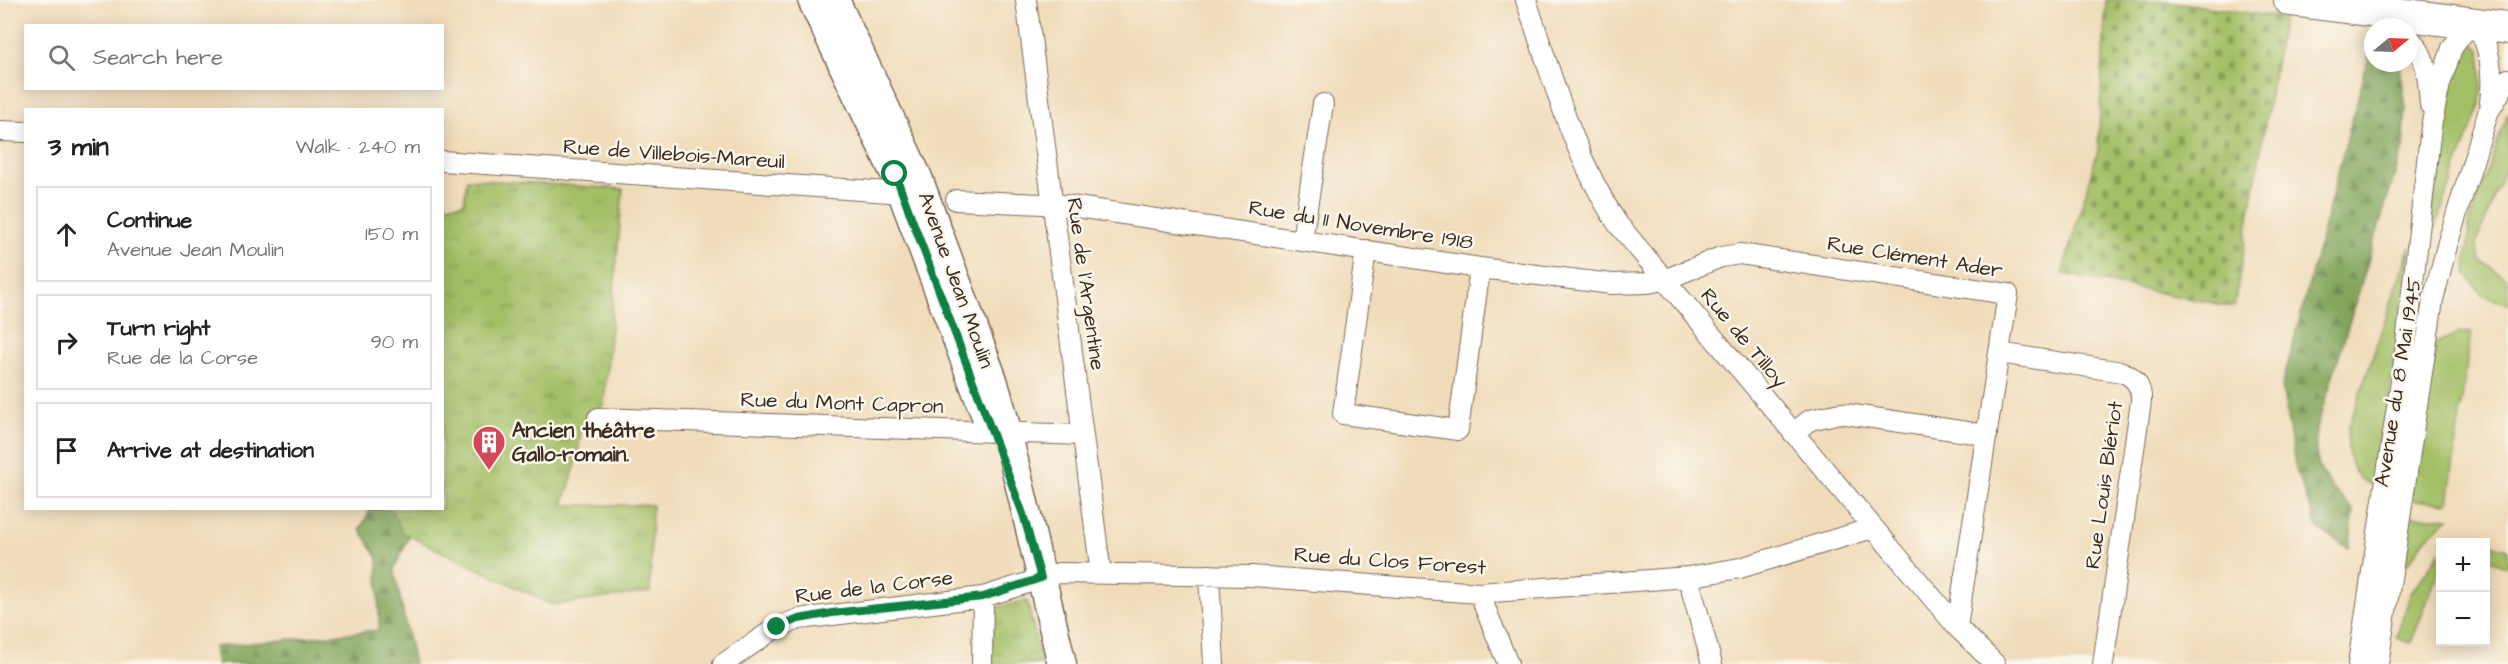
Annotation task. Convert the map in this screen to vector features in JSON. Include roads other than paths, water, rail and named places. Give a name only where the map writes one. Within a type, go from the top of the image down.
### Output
[{"type":"main road","points":[[2405,0],[2508,28]]},
{"type":"main road","points":[[2307,1],[2466,17],[2508,14]]},
{"type":"street","name":"Avenue Jean Moulin","points":[[812,0],[903,193],[999,432],[1031,538],[1062,664]]},
{"type":"street","name":"Avenue Jean Moulin","points":[[835,0],[918,178],[993,380],[999,432]]},
{"type":"street","name":"Rue de l'Argentine","points":[[1026,0],[1101,574]]},
{"type":"street","name":"Rue de Tilloy","points":[[1526,0],[1592,183],[1617,222],[1957,627],[1995,664]]},
{"type":"street","points":[[2307,1],[2364,18]]},
{"type":"street","name":"Avenue du 8 Mai 1945","points":[[2378,664],[2433,300],[2448,242],[2488,113],[2493,83],[2492,63],[2466,17]]},
{"type":"street","name":"Avenue du 8 Mai 1945","points":[[2358,664],[2404,361],[2431,128],[2440,84],[2452,48],[2463,33],[2466,17]]},
{"type":"street","name":"Avenue du 8 Mai 1945","points":[[2418,48],[2427,75],[2431,128]]},
{"type":"street","name":"Avenue du 8 Mai 1945","points":[[2488,113],[2508,79]]},
{"type":"street","points":[[1302,240],[1323,104]]},
{"type":"street","points":[[0,130],[24,132]]},
{"type":"street","name":"Rue de Villebois-Mareuil","points":[[444,161],[903,193]]},
{"type":"street","points":[[956,200],[1052,205]]},
{"type":"street","name":"Rue du 11 Novembre 1918","points":[[1052,205],[1480,268],[1612,284],[1664,280]]},
{"type":"street","points":[[1366,250],[1344,414],[1458,430],[1480,268]]},
{"type":"street","name":"Rue Clément Ader","points":[[1664,280],[1721,257],[1740,254],[2008,294],[1957,627]]},
{"type":"street","name":"Rue Louis Blériot","points":[[1999,353],[2122,372],[2136,381],[2140,391],[2141,401],[2103,664]]},
{"type":"street","points":[[1793,433],[1810,420],[1840,413],[1987,435]]},
{"type":"street","name":"Rue du Mont Capron","points":[[598,418],[1083,435]]},
{"type":"street","name":"Rue du Clos Forest","points":[[1041,578],[1059,573],[1259,576],[1479,593],[1688,577],[1740,568],[1873,528]]},
{"type":"street","points":[[1209,575],[1214,664]]},
{"type":"street","points":[[1688,577],[1712,664]]},
{"type":"street","name":"Rue de la Corse","points":[[723,664],[777,627],[799,619],[983,597],[1041,578]]},
{"type":"street","points":[[1479,593],[1508,664]]},
{"type":"street","points":[[982,664],[983,597]]},
{"type":"place","name":"Ancien théâtre Gallo-romain.","points":[[489,471]]}]
